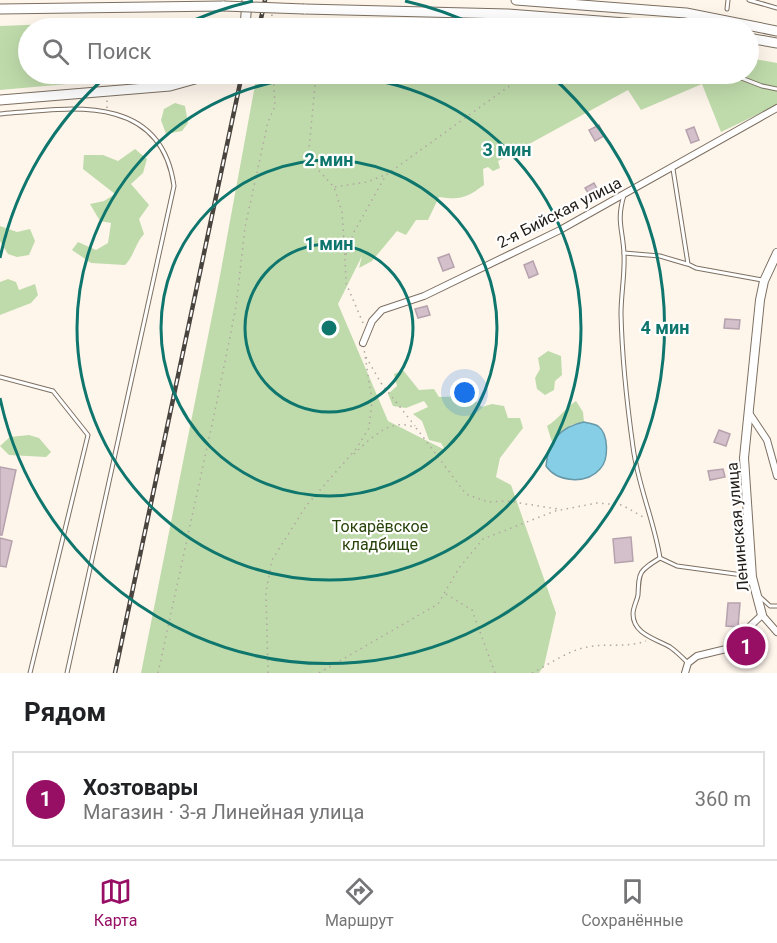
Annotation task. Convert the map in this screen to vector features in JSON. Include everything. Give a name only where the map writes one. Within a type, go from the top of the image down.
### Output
[{"type":"highway","points":[[246,18],[247,0]]},
{"type":"highway","points":[[516,0],[686,13],[711,18]]},
{"type":"highway","points":[[0,9],[224,6],[508,14],[560,18]]},
{"type":"highway","points":[[759,27],[777,31]]},
{"type":"highway","points":[[759,40],[777,43]]},
{"type":"highway","points":[[0,100],[177,84]]},
{"type":"street","name":"2-я Бийская улица","points":[[363,343],[372,321],[381,310],[424,296],[560,230],[777,108]]},
{"type":"street","name":"Ленинская улица","points":[[777,253],[764,281],[754,341],[744,458],[755,593],[762,615],[777,633]]},
{"type":"street","points":[[748,413],[767,440],[777,476]]},
{"type":"street","points":[[685,673],[688,663],[697,656],[726,649],[762,615]]},
{"type":"lane","points":[[727,9],[728,0]]},
{"type":"lane","points":[[749,0],[777,8]]},
{"type":"lane","points":[[759,83],[777,89]]},
{"type":"lane","points":[[0,114],[87,108],[107,112],[139,123],[158,140],[172,166],[174,186],[67,673]]},
{"type":"lane","points":[[672,166],[688,264]]},
{"type":"lane","points":[[624,195],[619,213],[619,227],[624,253],[621,315],[627,402],[642,494],[655,525],[660,558]]},
{"type":"lane","points":[[624,253],[660,256],[696,268],[764,281]]},
{"type":"lane","points":[[0,377],[53,391],[88,435],[30,673]]},
{"type":"lane","points":[[660,558],[677,566],[752,577]]},
{"type":"lane","points":[[660,558],[643,569],[638,577],[638,596],[633,614],[638,628],[651,639],[671,648],[688,663]]},
{"type":"lane","points":[[755,593],[770,606],[777,606]]},
{"type":"path","points":[[158,673],[229,340],[245,227],[267,122],[275,106],[274,84]]},
{"type":"path","points":[[314,84],[308,159],[334,187],[342,212],[346,283],[364,326]]},
{"type":"path","points":[[334,187],[367,182],[386,175],[512,84]]},
{"type":"path","points":[[107,112],[107,97],[113,91]]},
{"type":"path","points":[[345,257],[354,232],[386,175]]},
{"type":"path","points":[[268,673],[266,592],[272,560],[306,506],[346,460],[369,428],[372,401],[363,343]]},
{"type":"path","points":[[365,353],[381,383],[466,494],[477,500],[507,501],[560,510]]},
{"type":"path","points":[[346,460],[384,429],[400,423],[409,424],[417,429]]},
{"type":"path","points":[[319,673],[425,614],[438,604],[446,594],[459,568],[483,539],[560,510],[597,503],[622,505],[655,525]]},
{"type":"path","points":[[446,594],[472,610],[495,673]]},
{"type":"path","points":[[532,673],[583,647],[608,644],[634,646],[651,639]]},
{"type":"green space","points":[[18,25],[18,84],[67,84],[0,90],[0,26]]},
{"type":"green space","points":[[759,60],[777,63],[777,105],[721,132],[702,84],[759,84]]},
{"type":"green space","name":"Токарёвское кладбище","points":[[255,84],[702,84],[641,110],[628,90],[498,161],[500,168],[493,171],[488,167],[483,169],[484,185],[463,197],[439,197],[428,220],[416,220],[406,235],[397,231],[372,261],[359,268],[362,256],[338,304],[388,421],[445,450],[441,443],[429,440],[422,421],[413,414],[428,407],[424,401],[406,408],[393,406],[388,394],[397,386],[394,374],[403,370],[419,390],[434,389],[439,397],[471,396],[482,407],[492,404],[504,406],[508,418],[520,418],[523,428],[500,458],[496,477],[511,485],[556,613],[544,666],[539,673],[141,673],[219,281]]},
{"type":"green space","points":[[175,103],[185,106],[188,123],[182,131],[166,134],[161,120],[164,109]]},
{"type":"green space","points":[[135,149],[147,159],[143,173],[131,184],[149,205],[139,219],[144,234],[125,265],[91,263],[72,250],[78,242],[96,250],[108,243],[111,223],[100,221],[90,204],[104,201],[115,194],[83,169],[84,155],[103,155],[118,161]]},
{"type":"green space","points":[[0,226],[17,232],[30,229],[35,241],[29,255],[17,257],[8,254],[0,241]]},
{"type":"green space","points":[[8,279],[16,282],[19,290],[35,284],[38,295],[31,303],[0,315],[0,282]]},
{"type":"green space","points":[[548,351],[561,356],[562,375],[555,381],[554,390],[545,395],[537,389],[535,378],[540,369],[538,358]]},
{"type":"green space","points":[[576,401],[583,412],[584,422],[571,425],[552,442],[547,426]]},
{"type":"green space","points":[[29,435],[39,438],[51,452],[46,457],[9,455],[0,446],[10,437]]},
{"type":"water","points":[[584,422],[598,426],[602,430],[606,441],[603,465],[587,478],[572,480],[557,475],[546,466],[552,443],[568,428]]},
{"type":"building","points":[[599,125],[604,136],[595,141],[589,130]]},
{"type":"building","points":[[694,127],[699,140],[691,143],[686,130]]},
{"type":"building","points":[[594,183],[600,194],[592,199],[585,188]]},
{"type":"building","points":[[537,219],[542,229],[533,233],[528,224]]},
{"type":"building","points":[[449,254],[454,267],[443,271],[438,258]]},
{"type":"building","points":[[533,261],[538,274],[529,278],[524,265]]},
{"type":"building","points":[[427,306],[430,315],[418,318],[415,309]]},
{"type":"building","points":[[725,319],[740,320],[739,329],[724,328]]},
{"type":"building","points":[[719,430],[730,434],[726,446],[714,442]]},
{"type":"building","points":[[0,467],[16,470],[2,535],[0,535]]},
{"type":"building","points":[[723,469],[725,477],[710,480],[708,471]]},
{"type":"building","points":[[631,537],[633,561],[615,563],[613,539]]},
{"type":"building","points":[[0,538],[12,541],[6,567],[0,566]]},
{"type":"building","points":[[728,603],[740,603],[738,627],[726,626]]},
{"type":"building","points":[[749,636],[755,636],[755,640],[762,640],[762,654],[746,654]]},
{"type":"railway","points":[[261,18],[265,0]]},
{"type":"railway","points":[[115,673],[240,84]]},
{"type":"place","name":"Хозтовары","points":[[746,646]]}]
